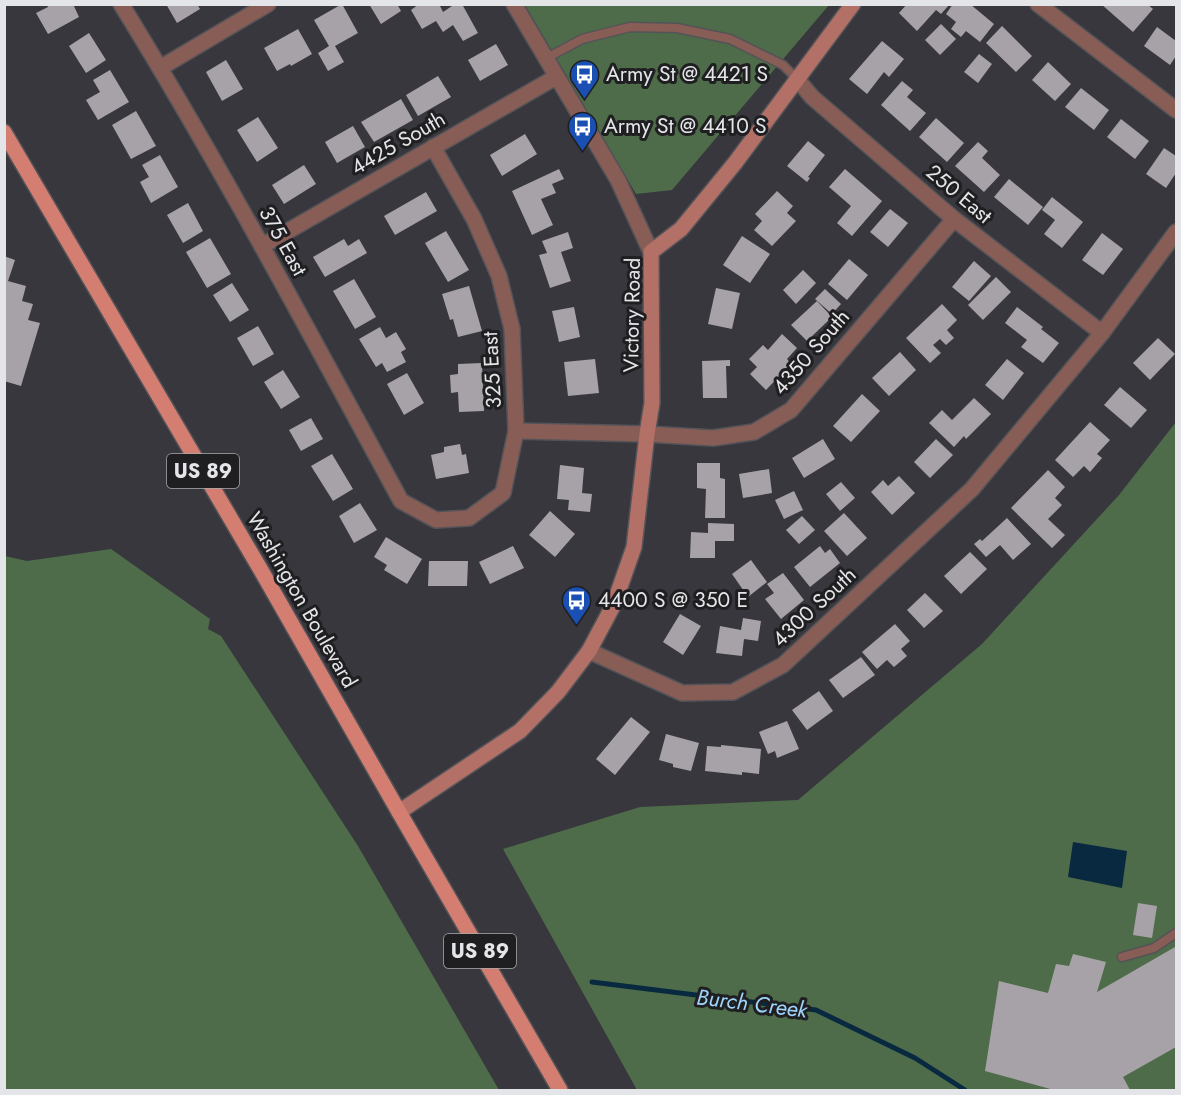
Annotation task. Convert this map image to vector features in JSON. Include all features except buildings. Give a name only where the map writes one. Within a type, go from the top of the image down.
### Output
[{"type":"main road","name":"Washington Boulevard","points":[[4,132],[262,572],[560,1090]]},
{"type":"street","name":"375 East","points":[[121,4],[262,246],[401,501]]},
{"type":"street","points":[[160,68],[268,4]]},
{"type":"street","points":[[514,4],[618,180],[651,252]]},
{"type":"street","name":"Victory Road","points":[[589,651],[614,604],[634,547],[652,403],[651,252],[681,229],[735,163],[853,4]]},
{"type":"street","points":[[1038,4],[1176,110]]},
{"type":"street","name":"4425 South","points":[[262,246],[556,77]]},
{"type":"street","name":"250 East","points":[[797,79],[812,97],[954,219],[1102,333]]},
{"type":"street","name":"325 East","points":[[401,501],[436,520],[469,518],[503,493],[516,430],[512,329],[499,276],[474,219],[433,147]]},
{"type":"street","name":"4350 South","points":[[516,430],[713,438],[754,432],[791,410],[954,219]]},
{"type":"street","name":"4300 South","points":[[589,651],[682,693],[733,692],[783,665],[972,489],[1102,333],[1176,232]]},
{"type":"street","points":[[399,812],[520,730],[558,692],[589,651]]},
{"type":"lane","points":[[545,59],[582,39],[630,27],[677,28],[730,39],[783,65],[797,79]]},
{"type":"lane","points":[[1122,957],[1154,948],[1176,933]]},
{"type":"green space","points":[[525,5],[829,5],[672,190],[636,194]]},
{"type":"green space","points":[[1176,422],[1176,1090],[637,1090],[503,849],[640,807],[798,800],[982,644],[1119,495]]},
{"type":"green space","points":[[111,549],[210,619],[208,629],[221,636],[358,846],[499,1090],[5,1090],[5,556],[27,561]]},
{"type":"water","points":[[1073,842],[1127,851],[1122,888],[1068,877]]},
{"type":"waterway","name":"Burch Creek","points":[[592,982],[816,1010],[915,1058],[965,1090]]},
{"type":"place","name":"Army St @ 4421 S","points":[[585,100]]},
{"type":"place","name":"Army St @ 4410 S","points":[[583,152]]},
{"type":"place","name":"4400 S @ 350 E","points":[[577,626]]}]
